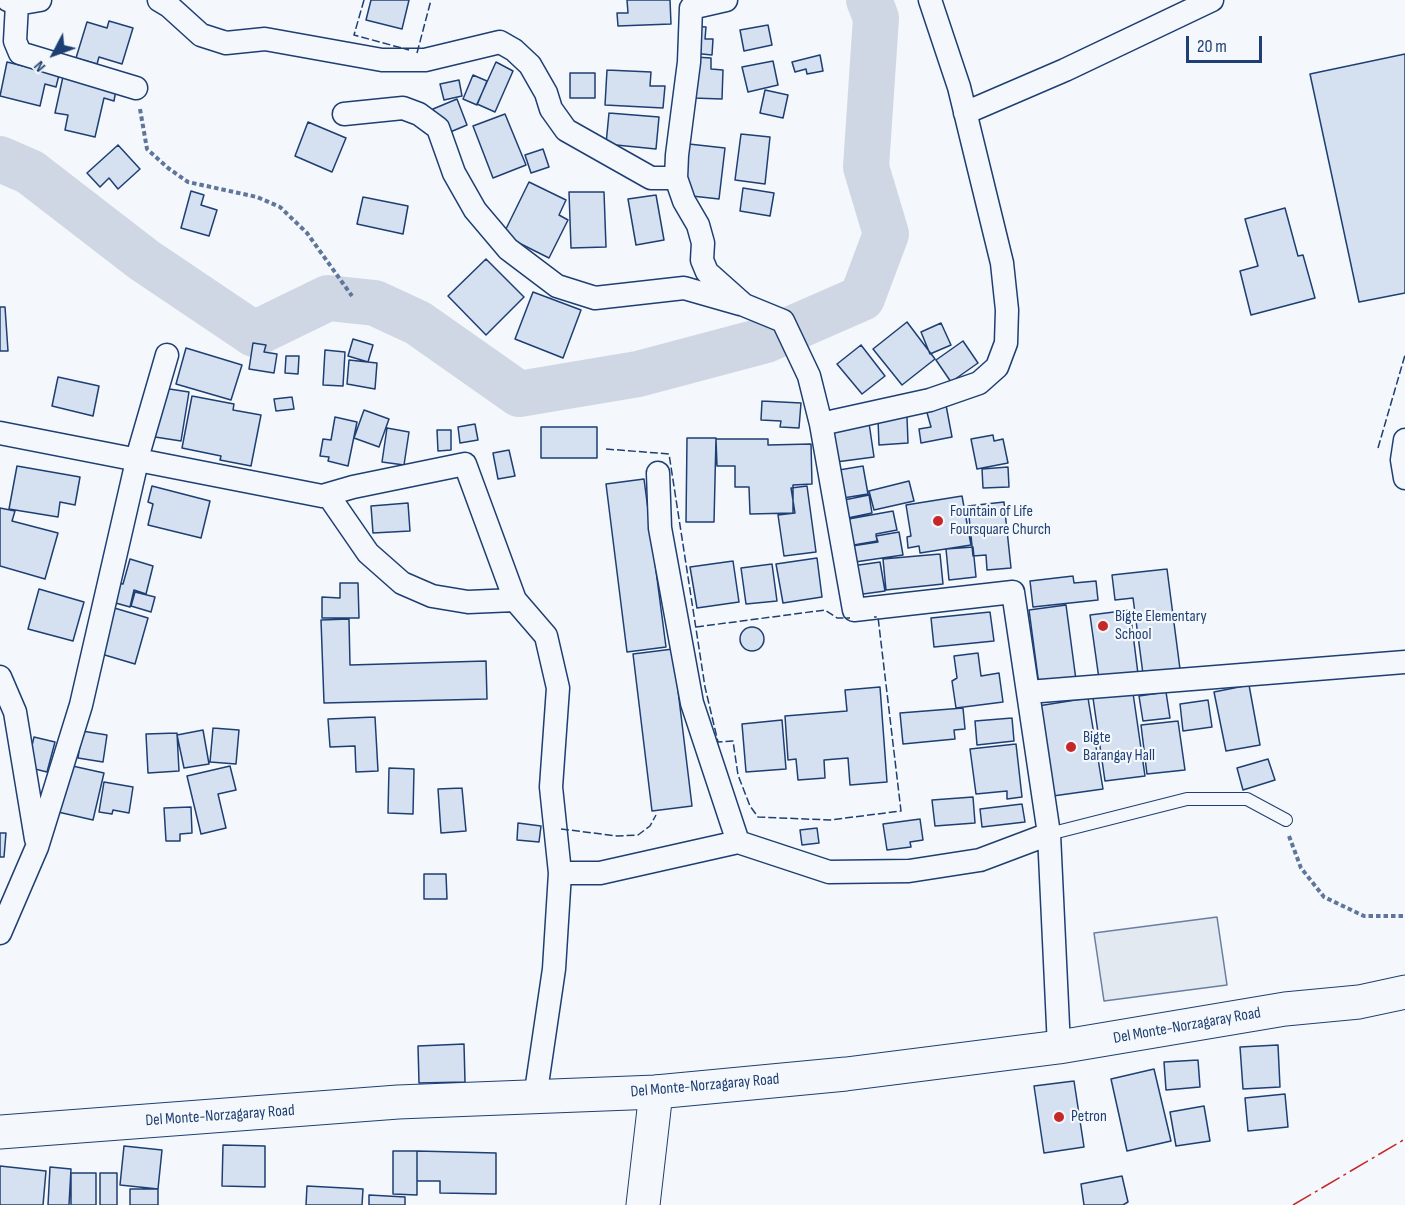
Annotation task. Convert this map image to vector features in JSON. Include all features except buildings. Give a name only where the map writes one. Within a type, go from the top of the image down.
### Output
[{"type":"main road","name":"Del Monte-Norzagaray Road","points":[[0,1132],[398,1102],[656,1092],[846,1074],[1059,1047],[1285,1009],[1359,1002],[1405,992]]},
{"type":"main road","points":[[643,1205],[656,1092]]},
{"type":"street","points":[[0,40],[14,10],[40,0]]},
{"type":"street","points":[[159,0],[201,35],[226,43],[265,39],[382,60],[425,60],[500,42],[514,50],[530,65],[546,93],[551,109],[566,130],[651,178],[676,178]]},
{"type":"street","points":[[726,0],[691,8],[689,62],[676,178],[684,201],[698,225],[703,243],[702,260],[707,272],[744,305]]},
{"type":"street","points":[[821,424],[930,400],[979,383],[997,367],[1006,343],[1007,310],[1002,263],[965,113],[930,0]]},
{"type":"street","points":[[965,113],[1065,70],[1212,0]]},
{"type":"street","points":[[14,10],[15,41],[24,55],[60,63],[136,88]]},
{"type":"street","points":[[344,114],[403,108],[419,114],[438,128],[454,173],[475,210],[508,249],[557,286],[595,298],[684,288],[744,305],[783,321],[809,376],[821,424],[854,610],[1013,592],[1049,834],[1059,1047]]},
{"type":"street","points":[[0,933],[38,847],[81,705],[138,462],[167,355]]},
{"type":"street","points":[[0,432],[138,462],[322,496],[353,487],[465,464],[515,600],[546,636],[558,688],[551,787],[560,873],[554,969],[535,1098]]},
{"type":"street","points":[[1405,440],[1402,460],[1405,478]]},
{"type":"street","points":[[658,473],[660,528],[692,703],[738,842]]},
{"type":"street","points":[[328,495],[368,553],[402,583],[432,596],[468,602],[515,600]]},
{"type":"street","points":[[1028,692],[1405,662]]},
{"type":"street","points":[[0,677],[15,712],[38,847]]},
{"type":"street","points":[[560,873],[600,873],[738,842],[829,872],[909,871],[980,860],[1049,834]]},
{"type":"lane","points":[[1049,834],[1187,799],[1247,799],[1286,820]]},
{"type":"path","points":[[136,88],[147,149],[188,182],[257,197],[280,207],[307,232],[352,296]]},
{"type":"path","points":[[1286,820],[1291,847],[1300,868],[1323,897],[1364,916],[1405,916]]},
{"type":"shaded area","points":[[1217,917],[1227,985],[1104,1001],[1094,933]]},
{"type":"waterway","points":[[0,159],[30,172],[144,260],[254,334],[328,298],[375,303],[418,323],[519,394],[638,374],[766,340],[862,298],[886,234],[866,167],[876,18],[869,0]]},
{"type":"fence","points":[[364,0],[354,35],[409,50]]},
{"type":"fence","points":[[417,53],[431,0]]},
{"type":"fence","points":[[1378,448],[1405,355]]},
{"type":"fence","points":[[606,449],[669,454],[705,687],[718,742],[733,741],[738,775],[750,806],[758,817],[830,820],[901,811],[878,617],[874,617]]},
{"type":"fence","points":[[696,627],[825,610],[837,618],[850,618]]},
{"type":"fence","points":[[561,829],[617,836],[638,835],[650,826],[656,815]]},
{"type":"power","points":[[1293,1205],[1405,1139]]},
{"type":"place","name":"Fountain of Life Foursquare Church","points":[[938,521]]},
{"type":"place","name":"Bigte Elementary School","points":[[1103,626]]},
{"type":"place","name":"Bigte Barangay Hall","points":[[1071,747]]},
{"type":"place","name":"Petron","points":[[1059,1117]]}]
